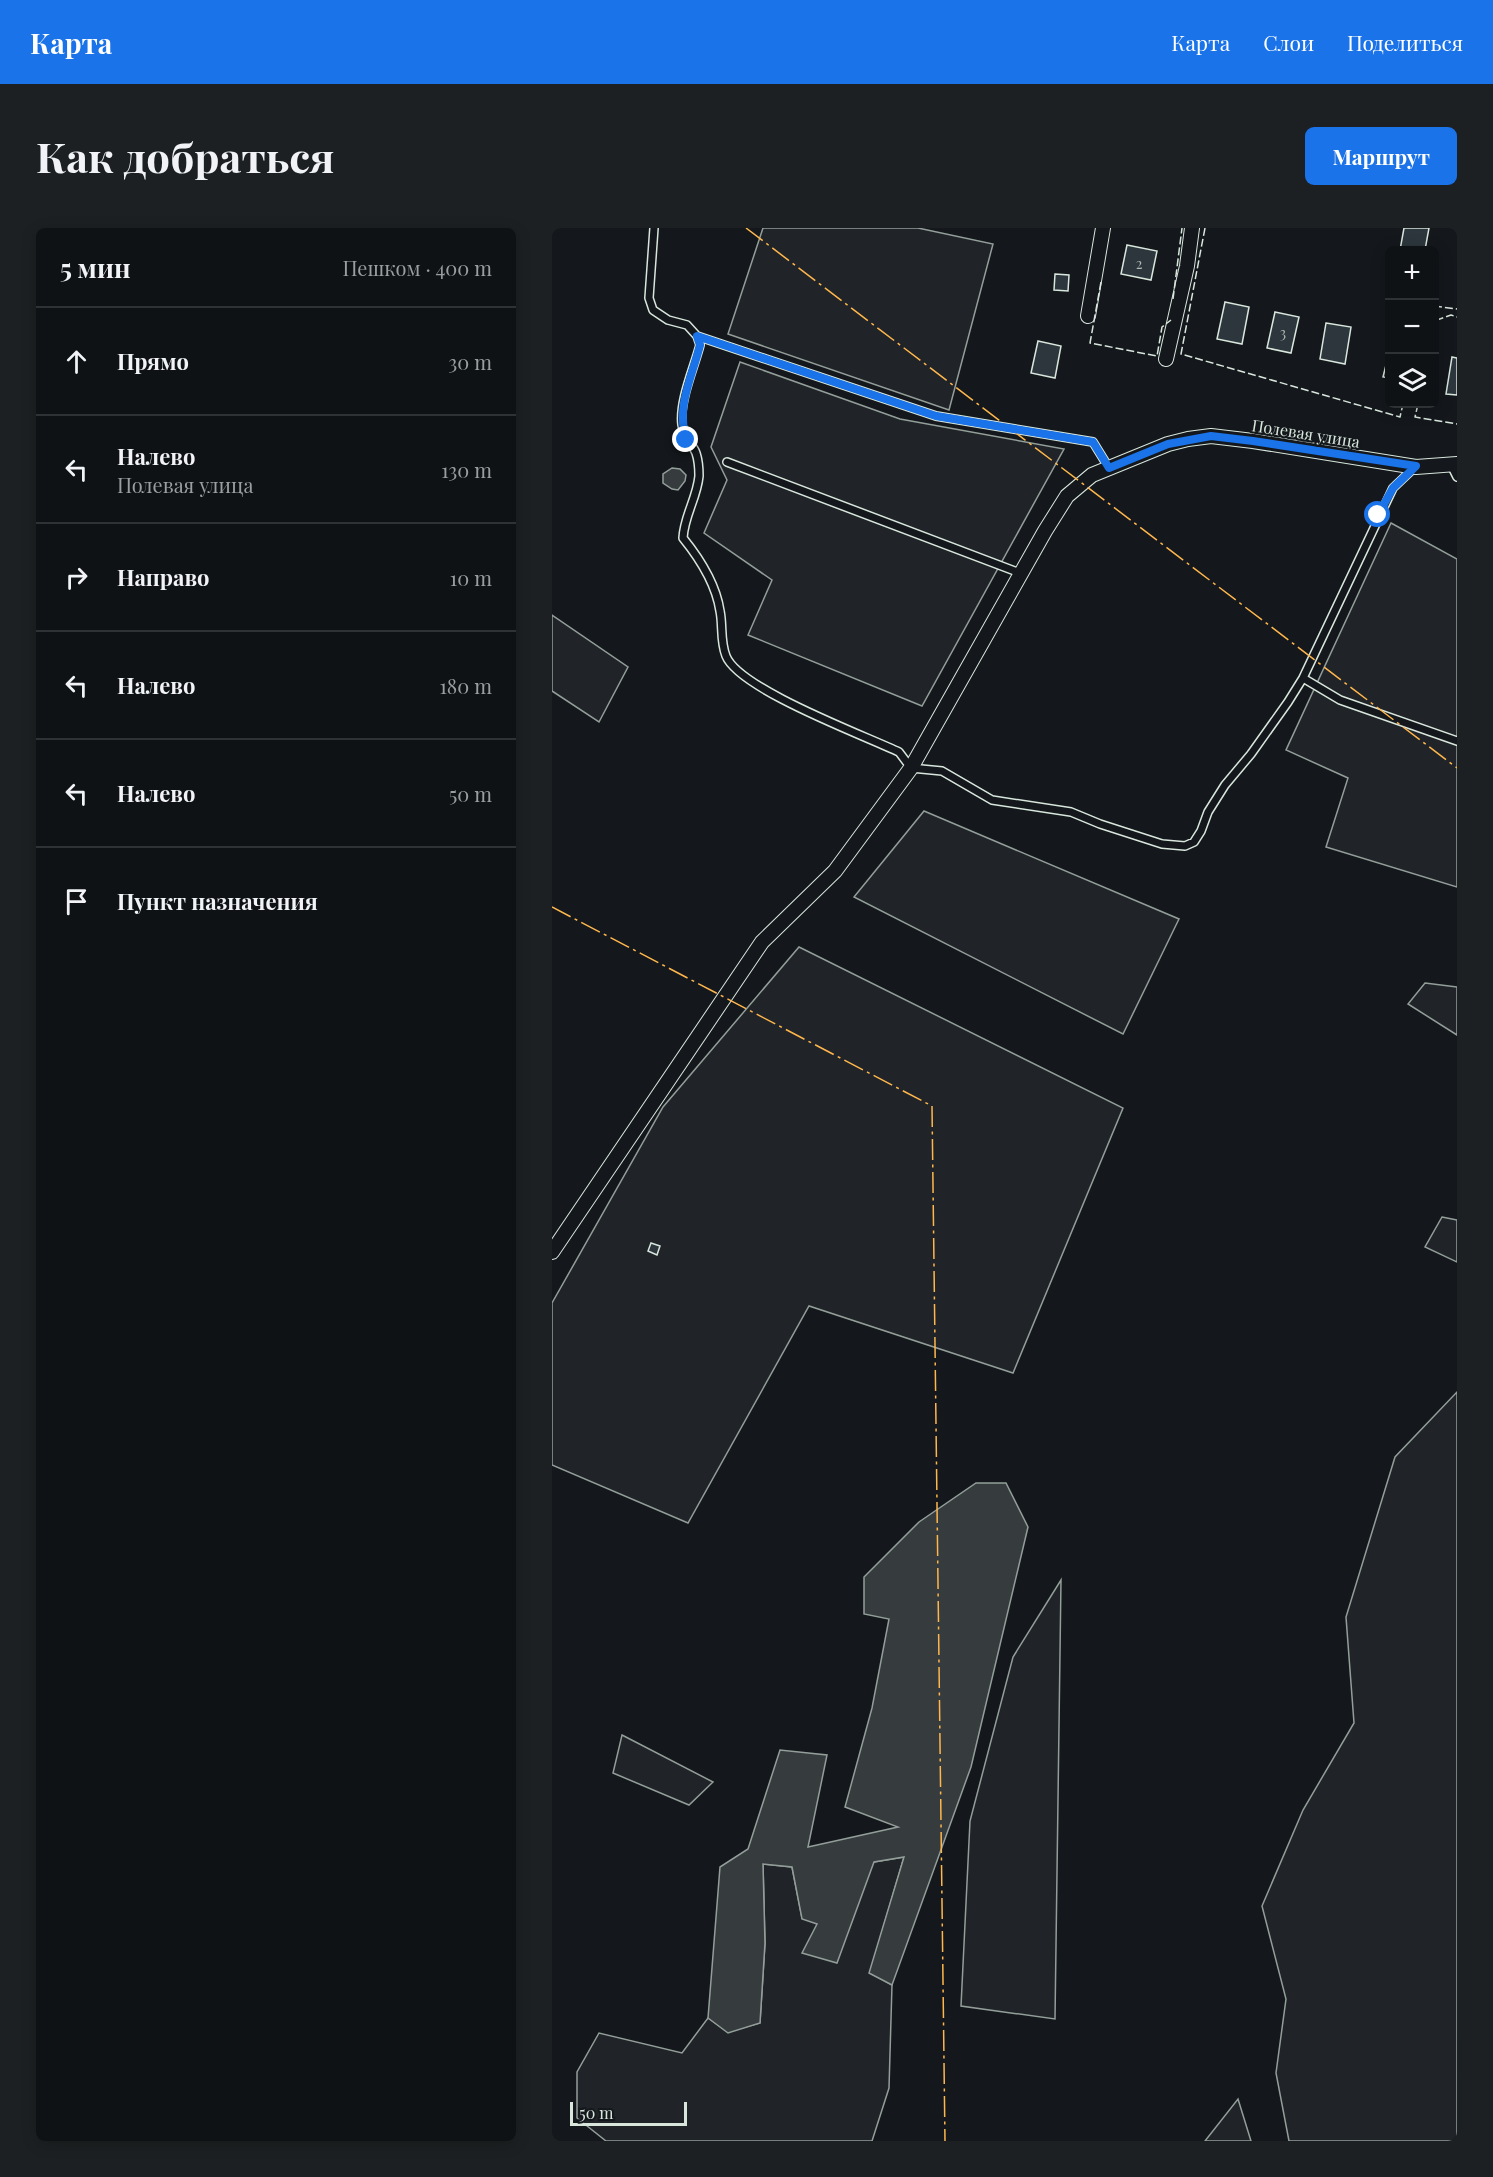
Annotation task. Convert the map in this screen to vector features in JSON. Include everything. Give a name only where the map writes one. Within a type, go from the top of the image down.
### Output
[{"type":"street","points":[[1088,316],[1103,228]]},
{"type":"street","points":[[1166,359],[1187,266],[1192,228]]},
{"type":"street","name":"Полевая улица","points":[[552,1252],[762,942],[835,871],[911,768],[1020,573],[1067,496],[1092,475],[1168,444],[1211,436],[1416,466],[1455,468]]},
{"type":"lane","points":[[654,228],[649,298],[653,310],[668,320],[687,325],[697,336],[700,345],[682,408],[682,425],[686,440],[696,453],[699,474],[697,490],[684,524],[683,538],[694,551],[716,592],[721,613],[725,653],[731,666],[764,690],[899,752],[911,768],[942,771],[992,801],[1071,812],[1162,844],[1185,846],[1194,842],[1208,812],[1225,785],[1257,745],[1303,678],[1393,488],[1416,466]]},
{"type":"lane","points":[[697,336],[936,416],[1093,442],[1109,468]]},
{"type":"lane","points":[[727,462],[1020,573]]},
{"type":"lane","points":[[1303,678],[1340,700],[1457,741]]},
{"type":"shaded area","points":[[763,228],[918,228],[993,244],[949,410],[728,334]]},
{"type":"shaded area","points":[[740,362],[900,419],[1064,449],[922,706],[748,635],[772,580],[704,533],[727,480],[711,447]]},
{"type":"shaded area","points":[[672,468],[680,469],[686,475],[685,481],[678,490],[663,483],[663,474]]},
{"type":"shaded area","points":[[1391,523],[1457,559],[1457,887],[1326,847],[1348,778],[1286,750]]},
{"type":"shaded area","points":[[552,615],[628,667],[599,722],[552,691]]},
{"type":"shaded area","points":[[924,811],[1179,919],[1123,1034],[854,897]]},
{"type":"shaded area","points":[[799,947],[1123,1108],[1013,1373],[809,1306],[688,1523],[552,1465],[552,1303],[663,1107]]},
{"type":"shaded area","points":[[1425,983],[1457,987],[1457,1035],[1408,1004]]},
{"type":"shaded area","points":[[1442,1217],[1457,1220],[1457,1262],[1425,1247]]},
{"type":"shaded area","points":[[1457,1392],[1457,2141],[1289,2141],[1276,2073],[1286,1999],[1262,1906],[1303,1810],[1354,1723],[1346,1617],[1395,1457]]},
{"type":"shaded area","points":[[976,1483],[1006,1483],[1028,1527],[971,1767],[892,1985],[869,1973],[904,1857],[874,1862],[837,1963],[802,1953],[817,1924],[802,1919],[792,1867],[763,1864],[765,1943],[760,2023],[728,2033],[708,2018],[720,1867],[748,1849],[780,1750],[827,1755],[808,1847],[898,1827],[845,1807],[872,1708],[889,1619],[864,1614],[864,1577],[919,1522]]},
{"type":"shaded area","points":[[1061,1580],[1055,2019],[961,2006],[970,1821],[1013,1657]]},
{"type":"shaded area","points":[[622,1735],[713,1782],[689,1805],[613,1773]]},
{"type":"shaded area","points":[[904,1857],[870,1973],[892,1985],[889,2088],[872,2141],[606,2141],[577,2118],[577,2072],[599,2033],[682,2053],[708,2018],[728,2032],[760,2023],[765,1943],[763,1864],[792,1867],[802,1918],[874,1862]]},
{"type":"shaded area","points":[[1238,2099],[1251,2141],[1205,2141]]},
{"type":"building","points":[[1404,228],[1429,228],[1426,246],[1401,246]]},
{"type":"building","points":[[1127,245],[1157,251],[1151,280],[1121,274]]},
{"type":"building","points":[[1055,274],[1069,275],[1068,291],[1054,290]]},
{"type":"building","points":[[1225,302],[1249,307],[1242,344],[1217,339]]},
{"type":"building","points":[[1275,312],[1299,317],[1291,353],[1267,348]]},
{"type":"building","points":[[1326,323],[1351,327],[1345,364],[1320,359]]},
{"type":"building","points":[[1038,341],[1061,346],[1055,378],[1031,373]]},
{"type":"building","points":[[1452,357],[1457,358],[1457,395],[1446,394]]},
{"type":"building","points":[[651,1243],[660,1246],[657,1255],[648,1251]]},
{"type":"fence","points":[[1173,299],[1182,228]]},
{"type":"fence","points":[[1205,228],[1181,354],[1400,417],[1402,408]]},
{"type":"fence","points":[[1101,282],[1090,343],[1157,356],[1162,327],[1171,320]]},
{"type":"fence","points":[[1439,307],[1457,309]]},
{"type":"fence","points":[[1439,319],[1451,315],[1457,317]]},
{"type":"fence","points":[[1417,408],[1415,417],[1457,424]]},
{"type":"power","points":[[746,228],[1457,768]]},
{"type":"power","points":[[552,907],[932,1106],[945,2141]]},
{"type":"route","points":[[686,440],[682,425],[682,408],[700,345],[697,336],[936,416],[1093,442],[1109,468],[1168,444],[1211,436],[1416,466],[1393,488],[1378,515]]}]
